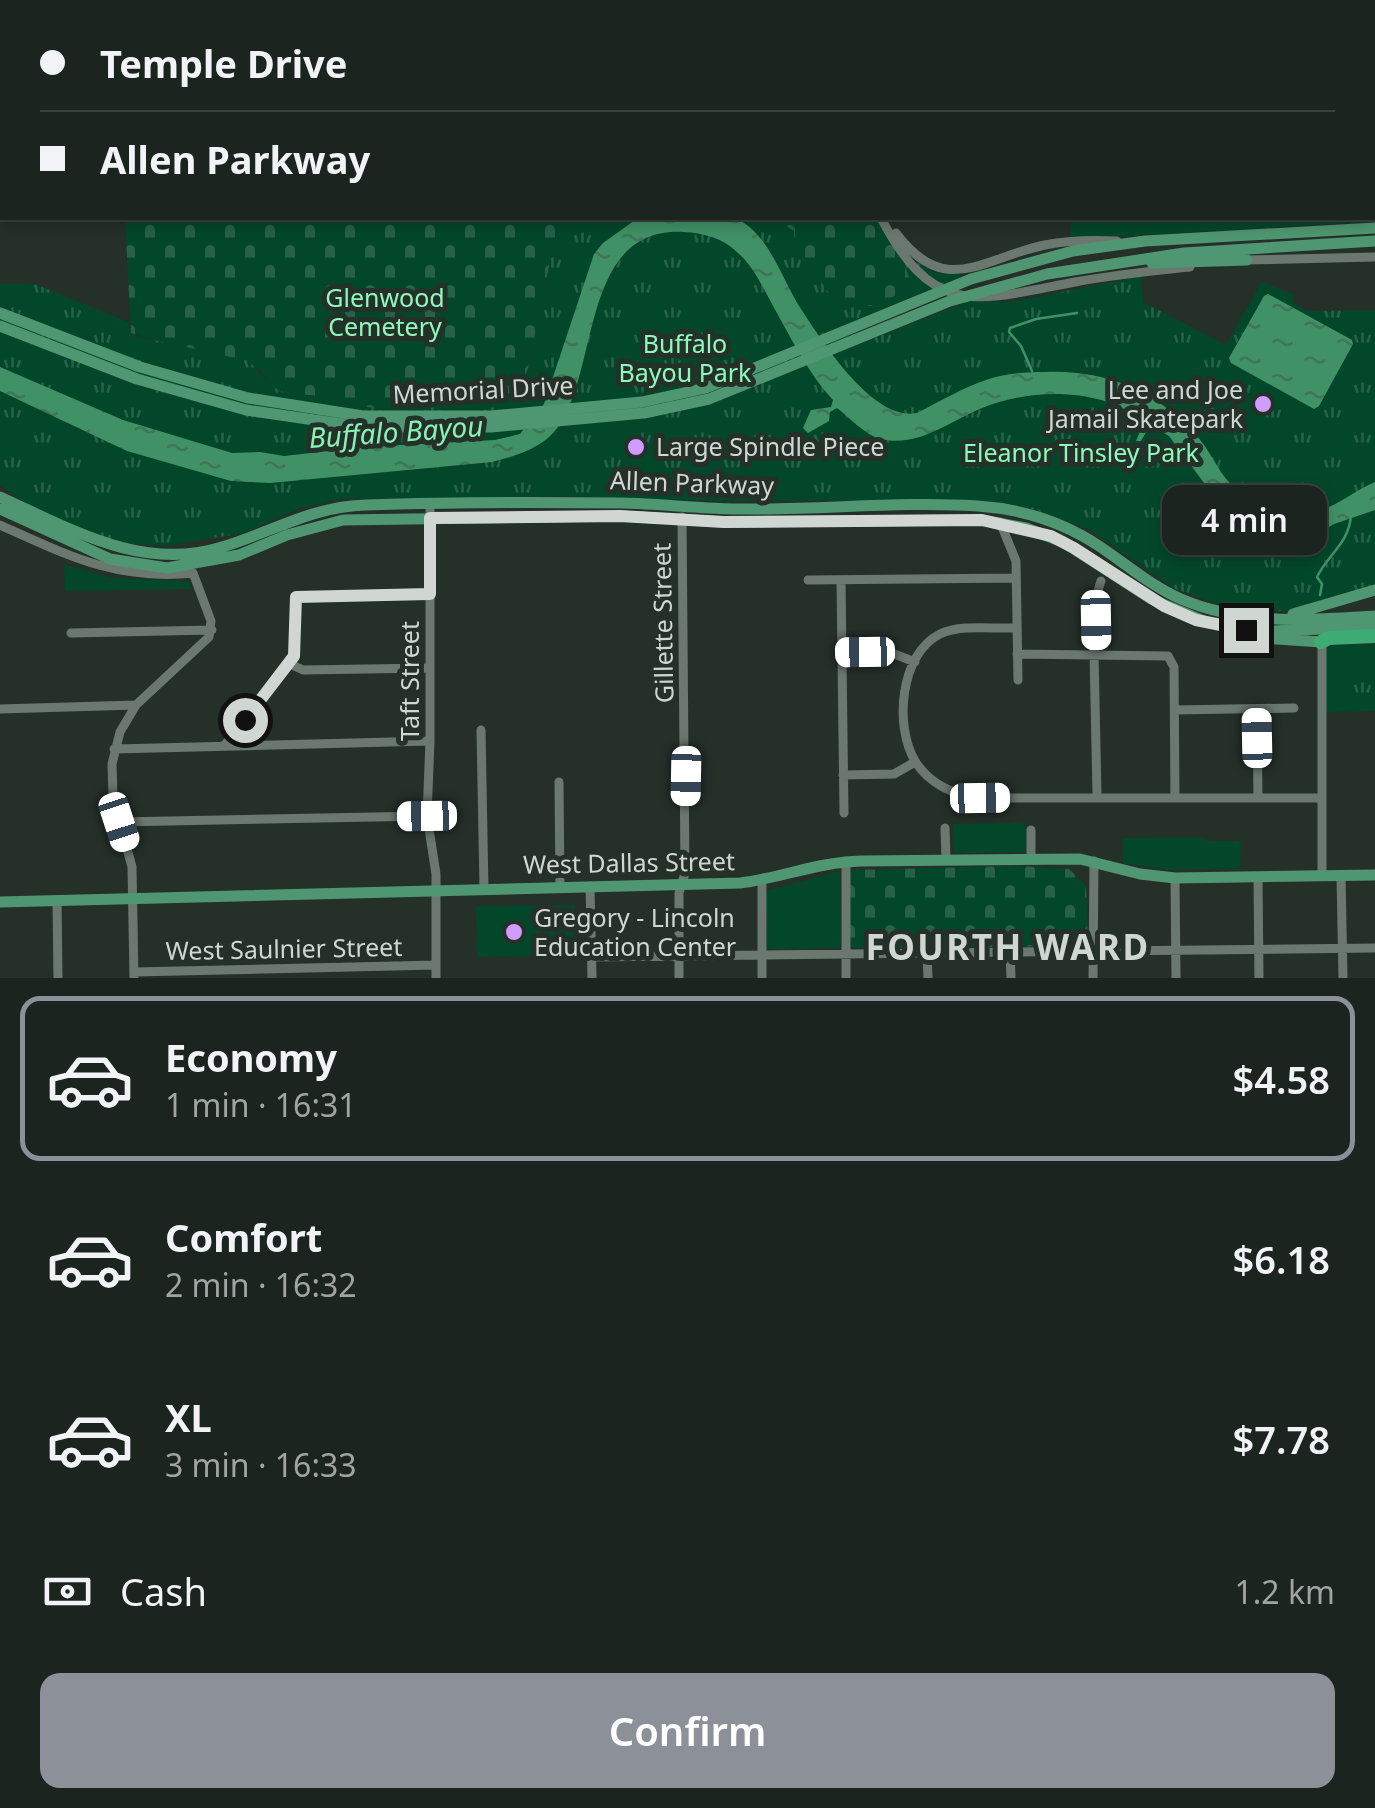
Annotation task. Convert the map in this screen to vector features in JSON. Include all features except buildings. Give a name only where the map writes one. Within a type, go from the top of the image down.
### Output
[{"type":"highway","points":[[1322,642],[1329,638],[1375,639]]},
{"type":"main road","name":"Memorial Drive","points":[[0,326],[152,384],[232,407],[429,418],[578,413],[686,394],[772,369],[1005,268],[1073,251],[1145,242],[1375,228]]},
{"type":"main road","name":"Memorial Drive","points":[[858,332],[979,291],[1098,264],[1184,252],[1375,241]]},
{"type":"main road","points":[[1098,264],[1247,260]]},
{"type":"main road","name":"Memorial Drive","points":[[0,314],[170,378],[290,412]]},
{"type":"main road","name":"Allen Parkway","points":[[0,494],[115,548],[175,555],[221,548],[330,508],[610,503],[724,522],[1000,522],[1063,542],[1151,599],[1181,614],[1220,626],[1273,632],[1375,626]]},
{"type":"main road","points":[[655,494],[682,513]]},
{"type":"main road","name":"Allen Parkway","points":[[0,512],[130,564],[188,566],[240,556],[320,524],[344,520],[620,516],[747,509],[1003,509],[1064,527],[1181,599],[1229,614],[1258,618],[1375,616]]},
{"type":"main road","points":[[1074,520],[1134,570]]},
{"type":"main road","points":[[193,572],[240,556]]},
{"type":"main road","points":[[1258,618],[1326,607],[1375,590]]},
{"type":"main road","points":[[1220,626],[1252,637],[1322,642]]},
{"type":"main road","name":"West Dallas Street","points":[[0,902],[683,884],[762,880],[805,867],[846,861],[1031,858],[1094,861],[1140,874],[1175,878],[1375,876]]},
{"type":"street","points":[[884,220],[904,256],[931,282],[976,298],[1009,297],[1074,282],[1247,260],[1375,258]]},
{"type":"street","points":[[885,220],[920,261],[948,270],[1047,244],[1093,240],[1145,242]]},
{"type":"street","name":"Taft Street","points":[[430,504],[427,816],[436,890],[436,978]]},
{"type":"street","name":"Gillette Street","points":[[679,978],[686,776],[682,513]]},
{"type":"street","points":[[1000,522],[1016,562],[1018,680]]},
{"type":"street","points":[[0,525],[71,557],[118,571],[165,576],[193,572],[212,630],[204,645],[136,705],[114,749],[112,797],[132,866],[134,975]]},
{"type":"street","points":[[808,580],[1016,578]]},
{"type":"street","points":[[841,580],[844,813]]},
{"type":"street","points":[[1096,796],[1094,654],[1096,597],[1101,581]]},
{"type":"street","points":[[224,746],[290,664],[294,656],[294,601],[300,595],[430,594]]},
{"type":"street","points":[[1017,628],[954,630],[930,642],[914,662],[904,714],[907,740],[915,762],[958,796],[1322,798]]},
{"type":"street","points":[[72,633],[212,630]]},
{"type":"street","points":[[1322,642],[1322,876]]},
{"type":"street","points":[[842,652],[888,652],[914,662]]},
{"type":"street","points":[[1018,654],[1168,656],[1174,667],[1175,798]]},
{"type":"street","points":[[290,664],[303,670],[430,668]]},
{"type":"street","points":[[0,709],[136,705]]},
{"type":"street","points":[[1175,710],[1294,708]]},
{"type":"street","points":[[1257,709],[1258,798]]},
{"type":"street","points":[[481,730],[484,889]]},
{"type":"street","points":[[114,749],[430,741]]},
{"type":"street","points":[[843,775],[894,774],[915,762]]},
{"type":"street","points":[[559,782],[560,887]]},
{"type":"street","points":[[119,822],[427,816]]},
{"type":"street","points":[[946,828],[946,860]]},
{"type":"street","points":[[1031,830],[1031,858]]},
{"type":"street","points":[[846,861],[846,978]]},
{"type":"street","points":[[1093,978],[1094,861]]},
{"type":"street","points":[[1341,876],[1343,978]]},
{"type":"street","points":[[1258,877],[1259,978]]},
{"type":"street","points":[[1175,878],[1176,978]]},
{"type":"street","points":[[762,880],[762,978]]},
{"type":"street","points":[[590,886],[592,978]]},
{"type":"street","points":[[58,900],[58,978]]},
{"type":"street","points":[[591,957],[1375,948]]},
{"type":"street","points":[[1010,951],[1010,978]]},
{"type":"street","points":[[927,952],[928,978]]},
{"type":"street","name":"West Saulnier Street","points":[[134,975],[436,965]]},
{"type":"green space","name":"Glenwood Cemetery","points":[[125,220],[559,220],[528,369],[519,388],[500,398],[379,410],[333,398],[283,392],[273,387],[258,368],[131,333]]},
{"type":"green space","name":"Buffalo Bayou Park","points":[[559,220],[775,220],[794,231],[794,242],[833,299],[849,306],[872,306],[912,288],[904,262],[913,260],[936,273],[960,273],[961,277],[845,325],[854,346],[969,301],[1010,302],[1141,276],[1143,302],[1226,345],[1262,282],[1292,294],[1294,303],[1307,311],[1375,310],[1375,586],[1292,611],[1247,611],[1222,606],[1173,588],[1090,530],[1036,510],[979,500],[719,501],[567,496],[342,499],[298,509],[244,533],[164,546],[123,543],[82,530],[26,503],[0,485],[0,284],[35,284],[128,322],[136,336],[249,361],[273,387],[283,392],[333,398],[379,410],[490,400],[513,390],[528,369]]},
{"type":"green space","points":[[775,220],[877,220],[904,262],[913,288],[872,306],[849,306],[833,299],[793,242],[794,231]]},
{"type":"green space","points":[[1071,220],[1366,220],[1366,222],[1071,239]]},
{"type":"green space","points":[[64,564],[111,578],[189,581],[192,589],[65,591]]},
{"type":"green space","points":[[1375,644],[1375,711],[1325,712],[1326,649],[1333,645]]},
{"type":"green space","points":[[1374,666],[1374,710],[1339,710],[1339,667]]},
{"type":"green space","points":[[1026,823],[1026,852],[954,853],[953,824]]},
{"type":"green space","points":[[1204,837],[1205,841],[1241,841],[1240,868],[1170,870],[1123,863],[1123,838]]},
{"type":"green space","points":[[1019,866],[1069,869],[1086,886],[1088,946],[849,948],[850,870]]},
{"type":"green space","points":[[840,871],[841,948],[767,949],[766,891]]},
{"type":"green space","points":[[575,905],[577,955],[477,957],[476,906]]},
{"type":"water","points":[[635,220],[739,220],[767,248],[801,309],[835,358],[883,405],[917,413],[968,387],[1016,373],[1068,372],[1109,379],[1146,395],[1180,419],[1228,481],[1258,504],[1306,514],[1333,505],[1375,482],[1375,510],[1317,534],[1267,531],[1240,518],[1216,499],[1169,436],[1150,425],[1141,441],[1136,441],[1144,422],[1108,402],[1066,394],[1001,401],[908,440],[881,439],[869,434],[837,408],[830,412],[829,421],[808,433],[803,428],[811,410],[831,407],[833,400],[807,366],[749,264],[713,237],[683,232],[650,237],[626,252],[609,276],[571,402],[558,427],[537,446],[492,462],[270,483],[231,481],[127,451],[0,391],[0,367],[123,420],[232,453],[284,456],[495,440],[520,434],[544,404],[594,254]]},
{"type":"water","points":[[1268,294],[1352,340],[1314,409],[1231,363],[1229,358]]},
{"type":"waterway","points":[[1032,371],[1010,328],[1036,319],[1077,313]]},
{"type":"waterway","points":[[1320,595],[1322,584],[1317,577],[1342,541],[1351,515]]},
{"type":"place","name":"Lee and Joe Jamail Skatepark","points":[[1263,404]]},
{"type":"place","name":"Large Spindle Piece","points":[[636,447]]},
{"type":"place","name":"Gregory - Lincoln Education Center","points":[[514,932]]},
{"type":"district","name":"FOURTH WARD","points":[[1008,948]]},
{"type":"route","points":[[245,720],[294,656],[296,597],[430,594],[430,518],[982,520],[1051,536],[1164,606],[1209,624],[1246,630]]},
{"type":"water label","name":"Buffalo Bayou","points":[[396,432]]},
{"type":"park label","name":"Eleanor Tinsley Park","points":[[1081,453]]}]
